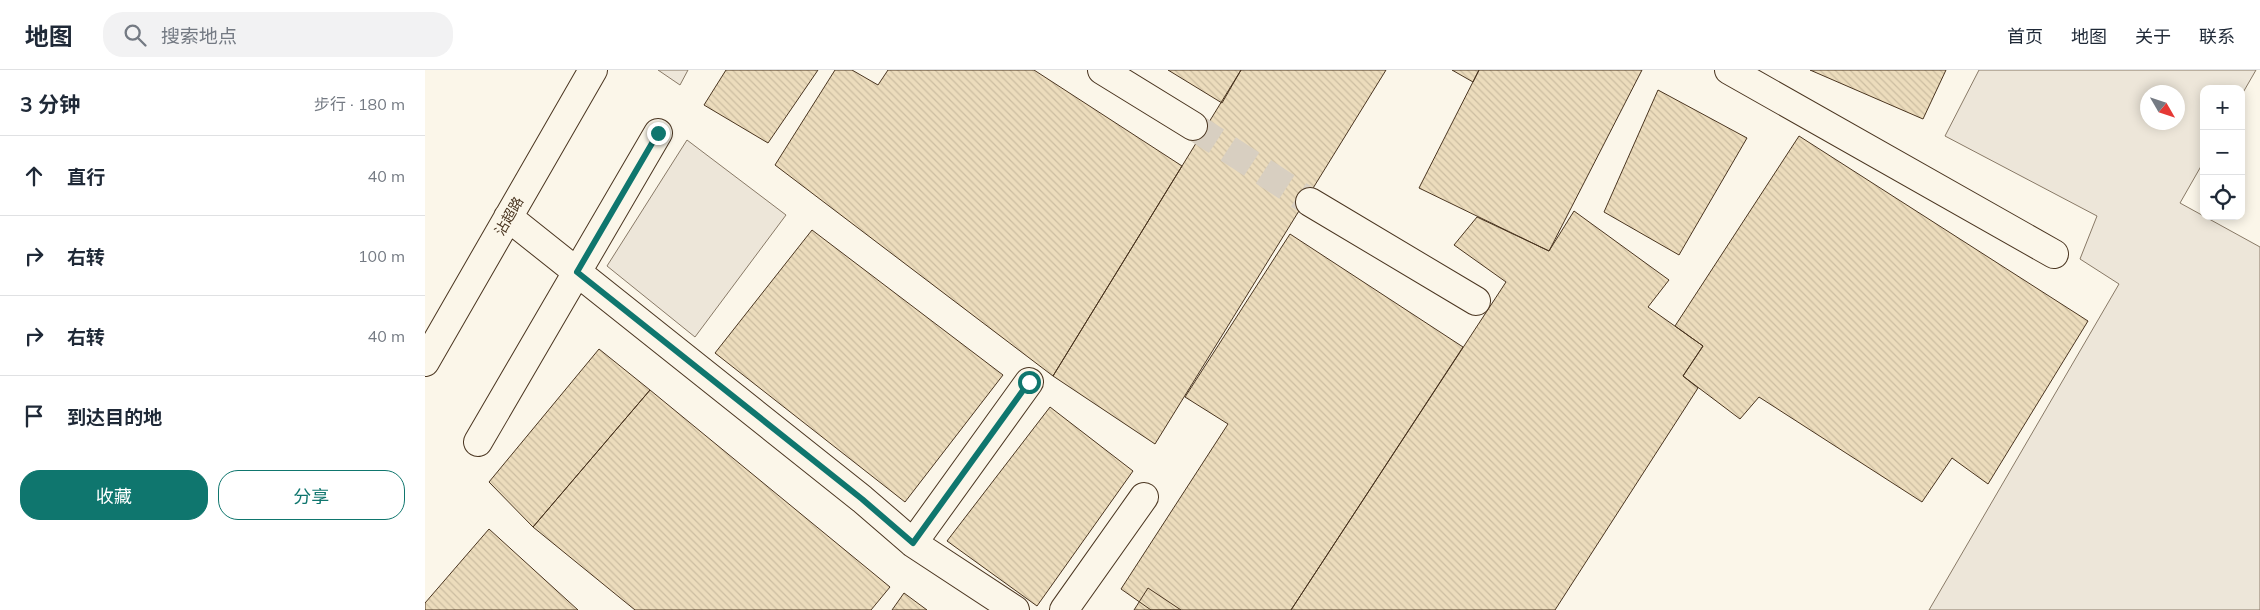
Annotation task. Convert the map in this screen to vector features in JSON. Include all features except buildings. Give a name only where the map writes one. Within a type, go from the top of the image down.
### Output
[{"type":"street","name":"沾超路","points":[[425,362],[593,70]]},
{"type":"street","points":[[1102,70],[1193,126]]},
{"type":"street","points":[[1729,70],[2054,254]]},
{"type":"street","points":[[478,442],[658,133]]},
{"type":"street","points":[[1310,202],[1476,301]]},
{"type":"street","points":[[508,217],[862,499],[913,543],[1015,610]]},
{"type":"street","points":[[913,543],[1029,382]]},
{"type":"street","points":[[1064,610],[1144,497]]},
{"type":"shaded area","points":[[658,70],[688,70],[680,85]]},
{"type":"shaded area","points":[[1979,70],[2256,70],[2245,89],[2245,85],[2200,85],[2200,168],[2180,203],[2200,214],[2200,220],[2211,220],[2260,247],[2260,610],[1929,610],[2119,284],[2080,259],[2097,216],[1945,136]]},
{"type":"shaded area","points":[[687,140],[786,215],[695,337],[607,266]]},
{"type":"tunnel","points":[[1193,126],[1310,202]]},
{"type":"route","points":[[658,133],[577,272],[862,499],[913,543],[1029,382]]}]
